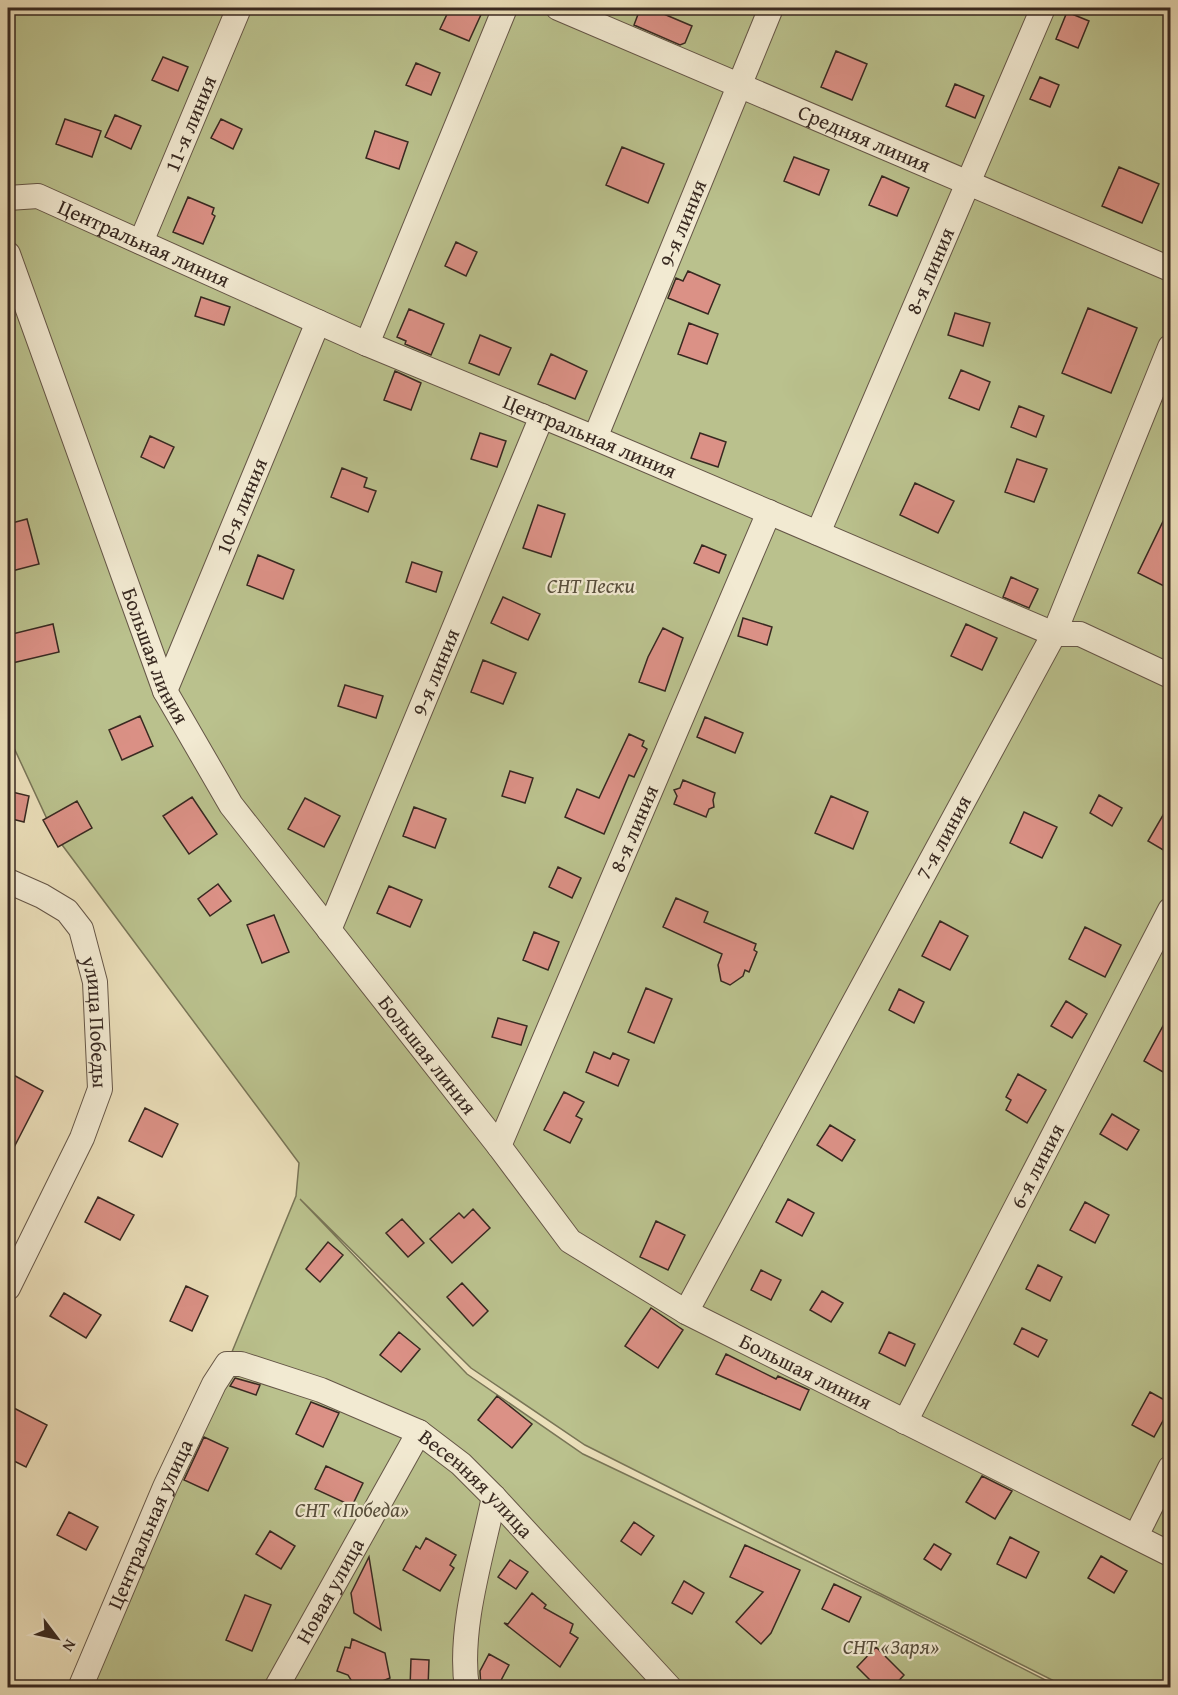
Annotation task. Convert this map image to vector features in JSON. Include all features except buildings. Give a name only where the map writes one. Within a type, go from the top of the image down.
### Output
[{"type":"street","name":"11-я линия","points":[[141,242],[239,8]]},
{"type":"street","points":[[367,344],[505,8]]},
{"type":"street","name":"Средняя линия","points":[[558,8],[1170,269]]},
{"type":"street","name":"9-я линия","points":[[596,438],[771,8]]},
{"type":"street","name":"8-я линия","points":[[818,533],[1043,8]]},
{"type":"street","name":"Центральная линия","points":[[8,198],[38,196],[367,344],[596,438],[1054,634],[1080,634],[1170,673]]},
{"type":"street","name":"Большая линия","points":[[8,254],[165,691],[231,805],[499,1146],[570,1241],[686,1312],[1170,1554]]},
{"type":"street","name":"10-я линия","points":[[165,691],[318,322]]},
{"type":"street","name":"7-я линия","points":[[686,1312],[1054,634],[1170,347]]},
{"type":"street","name":"9-я линия","points":[[329,930],[542,416]]},
{"type":"street","name":"8-я линия","points":[[499,1146],[769,512]]},
{"type":"street","name":"улица Победы","points":[[8,1288],[82,1138],[100,1089],[95,982],[81,929],[67,910],[9,886]]},
{"type":"street","name":"6-я линия","points":[[905,1422],[1170,910]]},
{"type":"street","name":"Весенняя улица","points":[[226,1364],[241,1364],[321,1390],[419,1432],[461,1464],[494,1497],[670,1688]]},
{"type":"street","name":"Центральная улица","points":[[80,1688],[165,1487],[214,1384],[226,1364]]},
{"type":"street","name":"Новая улица","points":[[276,1688],[419,1432]]},
{"type":"street","points":[[1136,1536],[1170,1468]]},
{"type":"street","points":[[467,1688],[464,1665],[468,1621],[494,1497]]},
{"type":"green space","name":"СНТ Пески","points":[[8,8],[1170,8],[1170,1687],[1066,1687],[585,1445],[471,1368],[300,1199],[467,1374],[583,1454],[881,1596],[1059,1687],[80,1687],[227,1364],[296,1196],[299,1163],[54,834],[8,735]]},
{"type":"park label","name":"СНТ «Победа»","points":[[352,1510]]},
{"type":"park label","name":"СНТ «Заря»","points":[[891,1647]]}]
